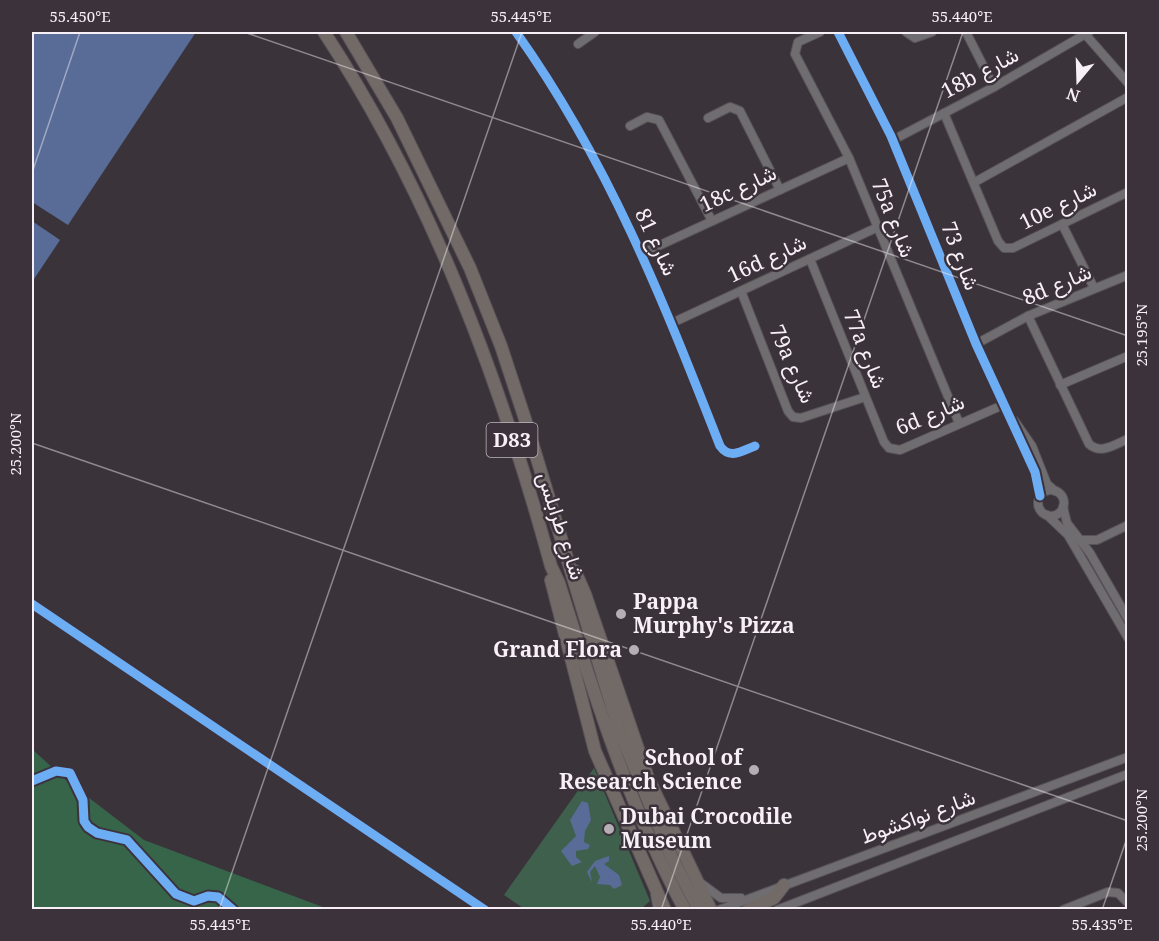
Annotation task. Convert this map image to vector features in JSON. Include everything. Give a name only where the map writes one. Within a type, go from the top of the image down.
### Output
[{"type":"highway","name":"شارع طرابلس","points":[[324,32],[390,145],[457,283],[499,399],[551,566],[559,583],[613,750],[667,862],[699,909]]},
{"type":"highway","name":"شارع طرابلس","points":[[346,32],[397,118],[470,268],[501,346],[570,562],[573,584],[619,730],[684,909]]},
{"type":"highway","points":[[570,562],[583,586],[648,778],[711,909]]},
{"type":"highway","points":[[551,566],[553,592],[592,742],[655,891],[665,909]]},
{"type":"highway","points":[[749,904],[774,897],[784,885]]},
{"type":"street","name":"شارع 81","points":[[516,32],[586,143],[643,254],[722,450],[732,454],[755,446]]},
{"type":"street","points":[[578,44],[595,32]]},
{"type":"street","name":"75a شارع","points":[[820,32],[798,42],[795,54],[849,158],[959,423]]},
{"type":"street","name":"شارع 73","points":[[838,32],[892,138],[975,342],[1035,472],[1040,496]]},
{"type":"street","points":[[906,32],[915,38],[932,32]]},
{"type":"street","points":[[966,32],[994,87]]},
{"type":"street","points":[[1087,33],[1128,83]]},
{"type":"street","name":"18b شارع","points":[[892,138],[994,87],[1087,33]]},
{"type":"street","points":[[945,113],[975,182],[1128,97]]},
{"type":"street","points":[[708,118],[730,107],[740,111],[780,190]]},
{"type":"street","points":[[630,126],[647,117],[656,118],[662,124],[712,221]]},
{"type":"street","name":"18c شارع","points":[[643,254],[849,158]]},
{"type":"street","name":"10e شارع","points":[[975,182],[998,241],[1004,248],[1013,248],[1128,192]]},
{"type":"street","points":[[1062,224],[1094,288]]},
{"type":"street","name":"16d شارع","points":[[672,323],[878,227]]},
{"type":"street","name":"77a شارع","points":[[810,258],[884,442],[893,450]]},
{"type":"street","name":"8d شارع","points":[[975,342],[1028,316],[1128,275]]},
{"type":"street","name":"79a شارع","points":[[741,291],[790,414],[801,418],[865,397]]},
{"type":"street","points":[[1028,316],[1086,441],[1095,449],[1103,449],[1128,439]]},
{"type":"street","points":[[1060,385],[1128,356]]},
{"type":"street","name":"شارع 73","points":[[1003,403],[1032,446],[1044,479],[1055,491]]},
{"type":"street","name":"6d شارع","points":[[893,450],[903,449],[1003,403]]},
{"type":"street","points":[[1128,619],[1124,608],[1090,554],[1067,523],[1063,500],[1055,491],[1047,491],[1040,496],[1039,508],[1068,535],[1128,638]]},
{"type":"street","points":[[1047,515],[1054,516],[1063,507]]},
{"type":"street","points":[[1081,540],[1097,540],[1128,525]]},
{"type":"street","points":[[1090,554],[1097,540]]},
{"type":"street","points":[[32,604],[485,909]]},
{"type":"street","name":"شارع نواكشوط","points":[[784,885],[1128,757]]},
{"type":"street","name":"شارع نواكشوط","points":[[777,909],[1128,774]]},
{"type":"street","points":[[691,869],[705,889],[717,896],[749,904]]},
{"type":"street","points":[[655,891],[658,909]]},
{"type":"street","points":[[1063,909],[1103,893],[1118,893],[1128,903]]},
{"type":"street","points":[[719,909],[749,904]]},
{"type":"green space","points":[[32,749],[67,781],[144,840],[328,909],[32,909]]},
{"type":"green space","points":[[594,768],[650,901],[641,909],[526,910],[504,895]]},
{"type":"water","points":[[32,32],[196,32],[68,225],[32,202]]},
{"type":"water","points":[[32,221],[60,240],[32,282]]},
{"type":"water","points":[[582,801],[588,803],[591,820],[585,831],[584,842],[590,845],[588,849],[576,851],[576,857],[582,862],[572,866],[561,851],[576,836],[570,820]]},
{"type":"water","points":[[609,856],[609,861],[604,864],[619,875],[622,885],[614,889],[610,885],[597,884],[600,877],[595,866],[590,872],[592,882],[587,872],[595,861]]},
{"type":"cycle path","points":[[516,32],[549,81],[606,182],[677,337],[720,446],[728,453],[741,452],[755,446]]},
{"type":"cycle path","points":[[838,32],[891,136],[976,344],[1035,472],[1040,496]]},
{"type":"cycle path","points":[[32,604],[485,910]]},
{"type":"cycle path","points":[[32,781],[56,771],[70,773],[83,800],[84,821],[88,827],[97,833],[127,840],[176,894],[194,901],[208,896],[218,897],[233,910]]},
{"type":"place","name":"Pappa Murphy's Pizza","points":[[621,614]]},
{"type":"place","name":"Grand Flora","points":[[634,650]]},
{"type":"place","name":"School of Research Science","points":[[754,770]]},
{"type":"place","name":"Dubai Crocodile Museum","points":[[609,829]]}]
